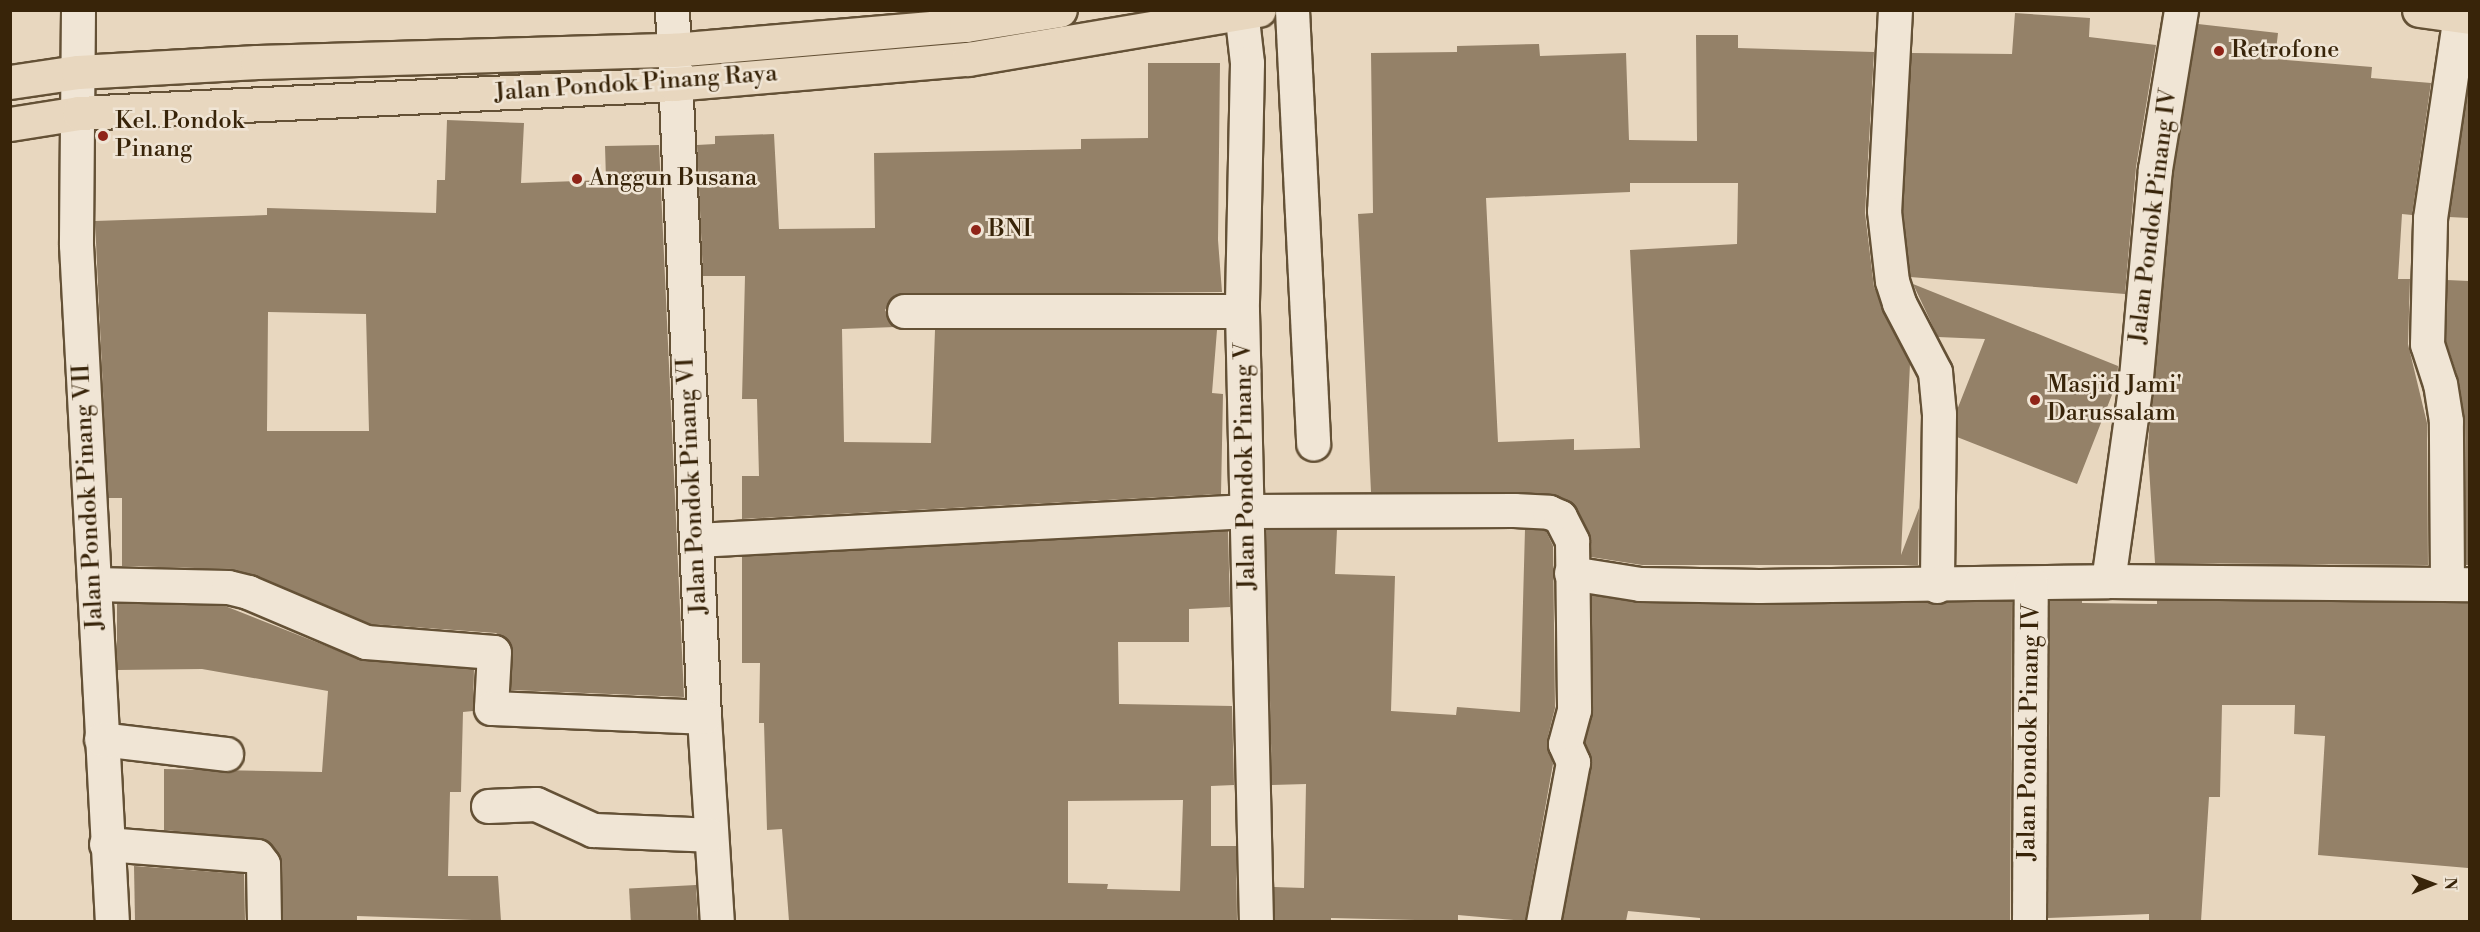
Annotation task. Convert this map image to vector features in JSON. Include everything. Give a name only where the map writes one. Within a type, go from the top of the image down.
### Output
[{"type":"main road","name":"Jalan Pondok Pinang Raya","points":[[10,82],[78,72],[257,62],[673,50],[965,18],[1060,10]]},
{"type":"main road","points":[[2419,10],[2465,16]]},
{"type":"main road","name":"Jalan Pondok Pinang Raya","points":[[10,124],[79,113],[674,84],[968,59],[1247,12]]},
{"type":"street","name":"Jalan Pondok Pinang VII","points":[[78,10],[79,113],[76,245],[106,844],[112,921]]},
{"type":"street","name":"Jalan Pondok Pinang VI","points":[[672,10],[704,717],[717,921]]},
{"type":"street","points":[[1292,10],[1312,443]]},
{"type":"street","points":[[1895,10],[1884,211],[1895,292],[1935,372],[1939,424],[1937,586]]},
{"type":"street","name":"Jalan Pondok Pinang IV","points":[[2028,921],[2031,583],[2108,582],[2135,388],[2155,169],[2181,10]]},
{"type":"street","name":"Jalan Pondok Pinang V","points":[[1247,12],[1242,312],[1256,921]]},
{"type":"street","points":[[2108,582],[2458,584],[2446,421],[2440,384],[2427,344],[2430,218],[2465,16]]},
{"type":"street","points":[[965,18],[968,59]]},
{"type":"street","points":[[904,311],[1242,312]]},
{"type":"street","points":[[696,540],[1248,511],[1549,512],[1560,517],[1572,541],[1574,710],[1565,746],[1573,762],[1543,921]]},
{"type":"street","points":[[1571,573],[1640,584],[1937,586],[2031,583]]},
{"type":"street","points":[[94,584],[228,587],[248,592],[366,642],[494,652],[491,708],[704,717]]},
{"type":"street","points":[[101,740],[226,753]]},
{"type":"street","points":[[488,806],[536,804],[593,830],[710,835]]},
{"type":"street","points":[[106,844],[257,856],[263,864],[264,921]]},
{"type":"building","points":[[2015,13],[2090,18],[2089,37],[2156,45],[2136,167],[2125,294],[1910,277],[1903,210],[1911,53],[2012,54]]},
{"type":"building","points":[[2198,24],[2278,33],[2275,59],[2372,67],[2371,78],[2431,83],[2412,215],[2402,214],[2398,279],[2410,279],[2408,344],[2427,423],[2428,565],[2155,563],[2148,451],[2150,416],[2174,171]]},
{"type":"building","points":[[1696,35],[1738,35],[1738,48],[1874,52],[1865,213],[1874,287],[1910,364],[1901,555],[1919,508],[1918,565],[1642,565],[1591,557],[1589,533],[1577,509],[1556,495],[1371,492],[1358,214],[1373,213],[1371,53],[1457,52],[1457,46],[1539,44],[1540,56],[1626,53],[1629,140],[1697,141]],"holes":[[[1630,183],[1738,183],[1737,244],[1630,250],[1640,448],[1574,450],[1574,439],[1498,442],[1486,198],[1630,192]]]},
{"type":"building","points":[[1148,63],[1220,63],[1218,240],[1222,292],[895,295],[885,310],[895,327],[842,329],[844,442],[931,443],[935,330],[1217,330],[1212,393],[1223,394],[1221,494],[742,519],[742,476],[759,476],[757,399],[742,399],[745,276],[703,276],[697,145],[715,144],[715,136],[774,134],[779,229],[875,228],[874,153],[1081,149],[1081,139],[1148,138]]},
{"type":"building","points":[[2468,86],[2469,218],[2449,217]]},
{"type":"building","points":[[447,120],[524,123],[521,183],[606,180],[605,146],[659,145],[684,697],[511,690],[511,644],[496,633],[370,624],[232,569],[122,566],[122,498],[108,498],[95,221],[267,215],[267,208],[436,213],[437,180],[445,180]],"holes":[[[268,312],[366,314],[369,431],[267,431]]]},
{"type":"building","points":[[2447,280],[2469,281],[2469,565],[2466,565],[2465,421],[2459,381],[2446,341]]},
{"type":"building","name":"Masjid Jami' Darussalam","points":[[1913,284],[2118,366],[2117,382],[2077,484],[1957,437],[1957,410],[1985,339],[1938,337]]},
{"type":"building","points":[[1337,529],[1335,574],[1395,576],[1391,711],[1456,715],[1457,707],[1520,712],[1525,529],[1546,531],[1553,546],[1555,708],[1547,740],[1553,764],[1525,921],[1458,915],[1458,921],[1331,918],[1331,921],[1275,921],[1274,887],[1304,888],[1306,784],[1272,785],[1266,530]]},
{"type":"building","points":[[1228,531],[1230,607],[1189,609],[1189,642],[1118,642],[1119,704],[1232,706],[1234,785],[1211,786],[1211,846],[1236,846],[1237,921],[789,921],[782,829],[767,830],[764,723],[759,723],[760,663],[742,663],[742,556]],"holes":[[[1183,800],[1180,891],[1107,889],[1108,884],[1068,883],[1068,801]]]},
{"type":"building","points":[[1591,595],[1640,603],[1759,605],[2012,601],[2010,921],[1700,921],[1700,918],[1628,911],[1626,921],[1562,920],[1591,765],[1585,742],[1593,710]]},
{"type":"building","points":[[2082,600],[2082,603],[2157,604],[2157,600],[2469,603],[2468,868],[2318,855],[2325,736],[2294,734],[2295,705],[2222,705],[2220,797],[2209,797],[2201,921],[2149,921],[2149,914],[2048,918],[2050,601]]},
{"type":"building","points":[[117,603],[225,606],[359,659],[474,669],[473,711],[463,712],[461,792],[450,792],[448,876],[498,876],[501,921],[357,916],[357,921],[283,921],[282,863],[266,840],[164,830],[164,769],[322,772],[328,691],[202,669],[117,670]]},
{"type":"building","points":[[134,866],[244,874],[245,921],[135,921]]},
{"type":"building","points":[[696,885],[698,921],[631,922],[629,889]]},
{"type":"place","name":"Retrofone","points":[[2219,51]]},
{"type":"place","name":"Kel. Pondok Pinang","points":[[103,136]]},
{"type":"place","name":"Anggun Busana","points":[[577,179]]},
{"type":"place","name":"BNI","points":[[976,230]]},
{"type":"place","name":"Masjid Jami' Darussalam","points":[[2035,400]]}]
